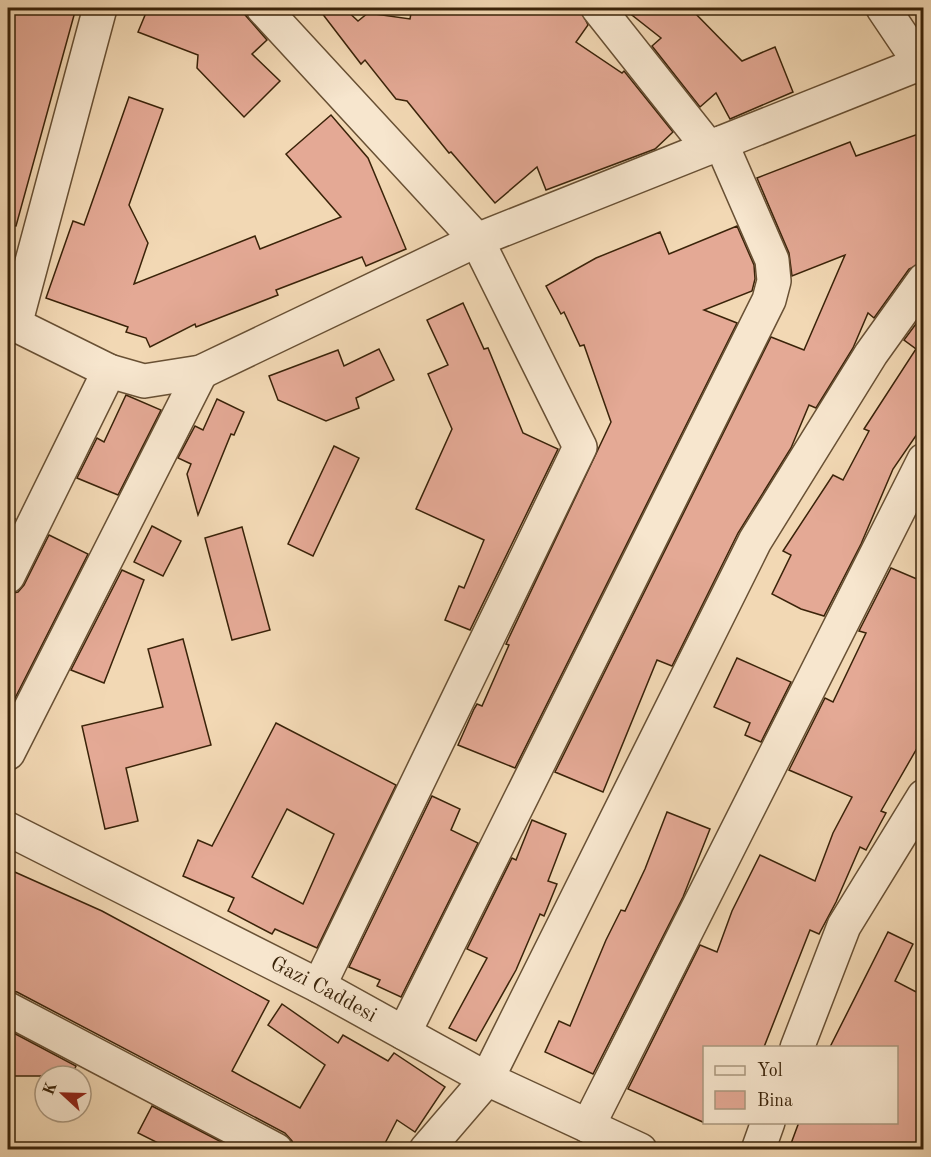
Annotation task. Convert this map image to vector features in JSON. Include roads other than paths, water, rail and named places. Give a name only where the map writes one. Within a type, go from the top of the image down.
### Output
[{"type":"street","points":[[100,8],[11,323],[109,370],[144,381],[201,372],[477,240],[922,65],[883,8]]},
{"type":"street","points":[[263,8],[477,240],[580,447],[319,986]]},
{"type":"street","points":[[404,1033],[769,300],[774,281],[772,260],[715,145],[598,8]]},
{"type":"street","points":[[426,1149],[487,1079],[755,541],[871,354],[924,280]]},
{"type":"street","points":[[11,559],[109,370]]},
{"type":"street","points":[[8,753],[201,372]]},
{"type":"street","points":[[588,1126],[924,460]]},
{"type":"street","points":[[797,1046],[844,926],[924,796]]},
{"type":"street","name":"Gazi Caddesi","points":[[8,829],[319,986],[487,1079],[640,1149]]},
{"type":"street","points":[[8,1009],[276,1149]]},
{"type":"street","points":[[758,1149],[767,1124]]}]
